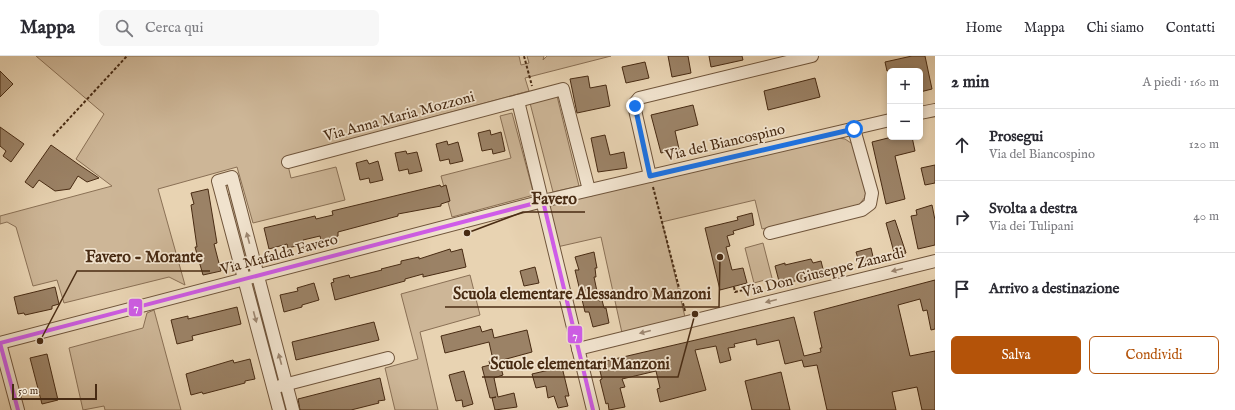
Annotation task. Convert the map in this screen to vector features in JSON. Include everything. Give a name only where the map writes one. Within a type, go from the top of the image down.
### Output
[{"type":"street","points":[[650,176],[635,110],[635,103],[639,98],[812,56]]},
{"type":"street","name":"Via Anna Maria Mozzoni","points":[[288,162],[564,89],[589,190]]},
{"type":"street","points":[[518,101],[593,410]]},
{"type":"street","points":[[923,113],[935,110]]},
{"type":"street","name":"Via del Biancospino","points":[[543,201],[887,121]]},
{"type":"street","points":[[770,233],[862,210],[870,204],[872,193],[854,129]]},
{"type":"street","points":[[279,410],[218,181],[232,177],[293,410]]},
{"type":"street","name":"Via Mafalda Favero","points":[[0,343],[543,201]]},
{"type":"street","name":"Via Don Giuseppe Zanardi","points":[[578,349],[935,260]]},
{"type":"street","points":[[0,343],[18,410]]},
{"type":"street","points":[[273,388],[388,358]]},
{"type":"path","points":[[53,136],[127,56]]},
{"type":"path","points":[[524,56],[532,88]]},
{"type":"path","points":[[650,176],[688,322]]},
{"type":"path","points":[[734,286],[735,292],[756,287],[760,304]]},
{"type":"shaded area","points":[[36,56],[519,56],[521,65],[529,63],[527,56],[544,56],[543,60],[547,56],[611,56],[525,78],[529,91],[286,157],[291,178],[336,167],[345,200],[253,223],[237,167],[158,189],[185,285],[169,277],[64,303],[57,280],[33,286],[16,227],[7,222],[0,224],[0,216],[112,186],[76,159],[104,114]]},
{"type":"shaded area","points":[[557,96],[579,186],[553,192],[530,103]]},
{"type":"shaded area","points":[[512,113],[534,195],[452,217],[441,176],[511,158],[500,116]]},
{"type":"shaded area","points":[[838,138],[845,139],[854,145],[866,190],[865,197],[859,205],[762,229],[755,200],[662,222],[685,317],[622,333],[601,237],[557,247],[548,205]]},
{"type":"shaded area","points":[[232,194],[250,258],[243,260],[225,195]]},
{"type":"shaded area","points":[[763,243],[772,278],[754,283],[745,248]]},
{"type":"shaded area","points":[[470,275],[480,315],[420,332],[438,410],[395,410],[385,368],[418,359],[401,294]]},
{"type":"shaded area","points":[[261,294],[281,373],[274,375],[253,296]]},
{"type":"shaded area","points":[[154,310],[181,410],[105,410],[104,406],[83,410],[69,348],[143,328],[147,313]]},
{"type":"building","points":[[668,56],[688,56],[691,73],[672,77]]},
{"type":"building","points":[[709,56],[742,56],[743,60],[711,67]]},
{"type":"building","points":[[912,56],[925,56],[932,89],[923,91],[923,68],[887,68],[887,71],[885,62]]},
{"type":"building","points":[[645,62],[649,78],[626,83],[622,67]]},
{"type":"building","points":[[0,71],[13,84],[0,97]]},
{"type":"building","points":[[588,76],[590,88],[606,85],[610,106],[577,113],[570,79]]},
{"type":"building","points":[[815,78],[820,97],[768,110],[764,91]]},
{"type":"building","points":[[693,105],[698,125],[675,131],[679,149],[661,153],[651,115]]},
{"type":"building","points":[[0,127],[24,144],[11,162],[3,156],[6,151],[0,146]]},
{"type":"building","points":[[490,130],[491,135],[501,132],[505,151],[493,154],[492,149],[482,151],[478,133]]},
{"type":"building","points":[[605,135],[610,155],[624,152],[627,168],[598,172],[591,138]]},
{"type":"building","points":[[887,138],[887,140],[913,140],[915,151],[895,156],[905,199],[886,204],[872,142]]},
{"type":"building","points":[[447,141],[448,145],[458,142],[463,161],[450,164],[449,159],[440,161],[436,144]]},
{"type":"building","points":[[51,145],[99,178],[87,182],[78,176],[70,189],[55,191],[39,180],[33,188],[25,182]]},
{"type":"building","points":[[406,151],[407,154],[417,152],[422,171],[409,174],[408,169],[399,171],[395,153]]},
{"type":"building","points":[[367,160],[369,164],[378,161],[383,180],[370,183],[369,178],[360,180],[356,163]]},
{"type":"building","points":[[935,165],[935,183],[925,185],[921,168]]},
{"type":"building","points":[[440,185],[441,187],[446,185],[450,201],[441,204],[441,206],[398,214],[398,216],[338,232],[338,236],[331,238],[321,240],[320,236],[303,240],[304,244],[288,248],[287,244],[269,249],[264,228],[315,216],[316,219],[333,215],[332,211]]},
{"type":"building","points":[[208,189],[217,243],[214,244],[221,271],[203,275],[195,247],[197,247],[191,205],[194,204],[191,193]]},
{"type":"building","points":[[932,205],[935,220],[935,245],[918,249],[911,216],[917,215],[916,210]]},
{"type":"building","points":[[752,213],[754,225],[733,231],[734,234],[727,236],[730,246],[726,247],[732,270],[743,268],[747,283],[720,290],[705,228],[738,220],[737,217]]},
{"type":"building","points":[[895,220],[906,253],[895,256],[886,223]]},
{"type":"building","points":[[871,248],[874,261],[860,265],[856,252]]},
{"type":"building","points":[[450,249],[451,252],[462,249],[466,267],[423,277],[423,274],[405,279],[405,281],[335,300],[331,283],[334,282],[333,279],[349,275],[350,278],[382,270],[381,269],[401,264],[401,261],[419,257],[419,259]]},
{"type":"building","points":[[594,252],[597,268],[595,268],[596,277],[594,277],[599,301],[602,300],[604,308],[606,308],[609,323],[593,327],[589,312],[585,312],[575,270],[579,270],[575,257]]},
{"type":"building","points":[[811,259],[813,263],[821,261],[824,273],[780,285],[775,266]]},
{"type":"building","points":[[535,267],[539,283],[524,286],[520,271]]},
{"type":"building","points":[[935,280],[935,329],[931,330],[927,310],[923,311],[920,299],[898,305],[910,356],[935,351],[935,410],[922,410],[917,387],[892,392],[896,410],[827,410],[817,365],[804,367],[802,360],[785,364],[779,340],[757,345],[756,339],[734,344],[735,347],[728,348],[731,360],[720,363],[716,346],[695,350],[706,390],[660,402],[657,389],[660,388],[656,371],[622,379],[625,387],[620,388],[625,407],[609,410],[608,403],[606,404],[600,380],[602,379],[599,367],[607,365],[606,361],[794,317],[804,356],[821,352],[820,348],[822,348],[814,312]]},
{"type":"building","points":[[314,283],[319,300],[284,312],[280,295],[298,291],[297,288]]},
{"type":"building","points":[[55,287],[59,304],[52,306],[52,309],[25,315],[24,313],[18,314],[14,297]]},
{"type":"building","points":[[237,307],[241,324],[192,336],[193,340],[177,344],[171,320],[188,316],[188,319]]},
{"type":"building","points":[[374,322],[379,340],[296,360],[292,342]]},
{"type":"building","points":[[480,326],[482,332],[492,329],[494,338],[527,330],[532,352],[499,361],[503,375],[494,378],[498,397],[514,393],[517,407],[495,410],[492,398],[496,397],[490,398],[482,367],[490,365],[489,361],[493,360],[489,342],[445,353],[441,336]]},
{"type":"building","points":[[47,354],[58,400],[42,404],[30,358]]},
{"type":"building","points":[[250,359],[255,379],[203,394],[202,392],[191,395],[186,374],[233,360],[234,363]]},
{"type":"building","points":[[562,367],[569,396],[565,396],[568,406],[558,408],[554,396],[548,398],[546,386],[536,388],[532,374]]},
{"type":"building","points":[[464,371],[473,404],[463,407],[462,400],[456,401],[449,375]]},
{"type":"building","points":[[781,372],[790,410],[752,410],[745,381]]},
{"type":"building","points":[[380,378],[385,400],[378,401],[379,403],[351,410],[300,410],[298,399]]},
{"type":"transit line","name":"7","points":[[543,201],[593,410]]},
{"type":"transit line","name":"7","points":[[0,343],[543,201]]},
{"type":"transit line","name":"7","points":[[0,343],[18,410]]},
{"type":"place","name":"Favero","points":[[467,233]]},
{"type":"place","name":"Scuola elementare Alessandro Manzoni","points":[[720,257]]},
{"type":"place","name":"Scuole elementari Manzoni","points":[[695,314]]},
{"type":"place","name":"Favero - Morante","points":[[40,341]]},
{"type":"route","points":[[635,106],[650,176],[854,129]]}]
